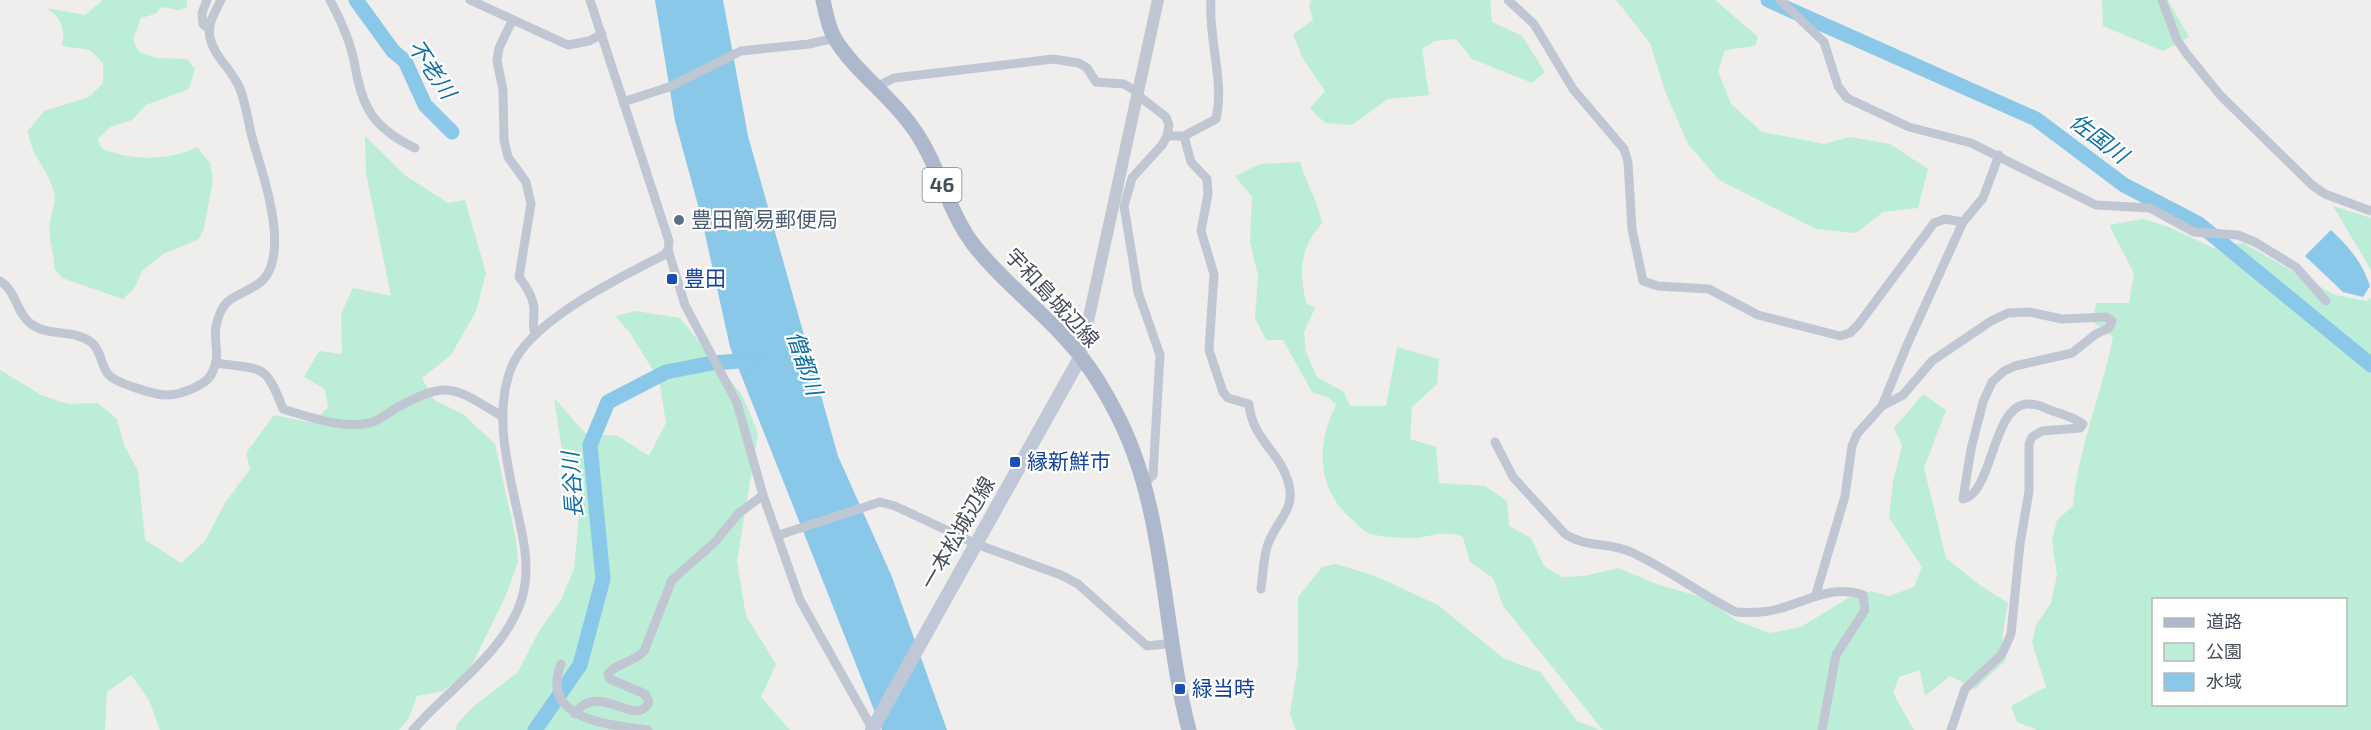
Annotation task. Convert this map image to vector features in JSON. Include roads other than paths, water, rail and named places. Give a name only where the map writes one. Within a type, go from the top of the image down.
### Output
[{"type":"main road","name":"宇和島城辺線","points":[[823,0],[835,38],[920,138],[959,222],[973,244],[1067,339],[1115,410],[1144,484],[1189,730]]},
{"type":"main road","name":"一本松城辺線","points":[[873,729],[1080,358]]},
{"type":"street","points":[[207,0],[202,13],[204,24],[210,29]]},
{"type":"street","points":[[0,281],[9,287],[22,315],[30,323],[39,329],[81,337],[91,343],[99,351],[108,374],[116,380],[168,395],[198,386],[209,378],[216,363],[218,353],[216,330],[224,305],[232,296],[259,284],[265,277],[274,254],[271,204],[240,88],[214,50],[210,29],[221,0]]},
{"type":"street","points":[[330,0],[347,38],[362,100],[390,134],[415,148]]},
{"type":"street","points":[[470,0],[568,45],[589,41],[602,34]]},
{"type":"street","points":[[590,0],[669,241],[668,250],[685,305],[737,403],[763,495],[800,600],[873,729]]},
{"type":"street","points":[[1080,358],[1158,0]]},
{"type":"street","points":[[1167,136],[1184,136],[1216,119],[1220,103],[1210,15],[1211,0]]},
{"type":"street","points":[[1508,0],[1534,24],[1587,108],[1611,130],[1624,149],[1628,162],[1632,229],[1643,281],[1658,286],[1709,289],[1758,315],[1840,336],[1850,333],[1858,325],[1934,224],[1945,219],[1963,222]]},
{"type":"street","points":[[1780,0],[1824,42],[1838,86],[1846,98],[1909,127],[1971,143],[2096,205],[2150,208],[2194,231],[2238,235],[2296,267],[2326,302]]},
{"type":"street","points":[[2162,0],[2177,40],[2220,95],[2312,185],[2325,194],[2371,212]]},
{"type":"street","points":[[512,21],[499,48],[496,61],[503,90],[504,140],[508,157],[526,182],[530,197],[519,277],[527,287],[535,306],[532,328],[535,335]]},
{"type":"street","points":[[623,102],[669,87],[741,51],[809,44],[835,38]]},
{"type":"street","points":[[878,86],[894,78],[1053,59],[1079,63],[1087,68],[1096,82],[1124,84],[1166,117],[1169,125],[1167,136],[1132,178],[1124,206],[1138,292],[1160,355],[1153,476],[1144,484]]},
{"type":"street","points":[[1184,136],[1191,162],[1207,179],[1208,194],[1201,231],[1214,274],[1209,350],[1215,374],[1228,398],[1249,404],[1250,420],[1256,432],[1288,479],[1289,508],[1267,546],[1261,589]]},
{"type":"street","points":[[1816,594],[1845,496],[1852,446],[1857,434],[1882,406],[1963,222],[1983,198],[1999,155]]},
{"type":"street","points":[[412,730],[482,660],[511,621],[521,600],[526,573],[524,536],[506,454],[503,417],[503,403],[512,366],[518,354],[535,335],[600,288],[664,255],[668,250]]},
{"type":"street","points":[[1882,406],[1903,395],[1932,361],[1991,321],[2008,313],[2029,312],[2062,320],[2106,317],[2112,321],[2109,328],[2096,334],[2072,353],[2004,371],[1986,392],[1971,449],[1964,499],[1970,498],[1979,487],[2002,430],[2017,408],[2026,404],[2036,405],[2084,424],[2080,428],[2042,431],[2032,437],[2029,444],[2029,491],[2020,544],[2011,634],[2002,654],[1965,689],[1951,730]]},
{"type":"street","points":[[216,363],[261,370],[268,375],[283,409],[317,419],[348,424],[371,423],[421,395],[448,388],[467,395],[503,417]]},
{"type":"street","points":[[1495,442],[1502,458],[1520,485],[1565,534],[1575,541],[1628,550],[1736,612],[1754,614],[1777,610],[1816,594],[1854,592],[1863,595],[1865,610],[1836,655],[1822,730]]},
{"type":"street","points":[[575,714],[582,704],[589,701],[603,703],[633,714],[641,714],[646,710],[649,702],[645,694],[610,679],[608,674],[612,669],[637,659],[644,651],[672,580],[715,542],[738,514],[763,495]]},
{"type":"street","points":[[779,535],[879,502],[895,506],[926,518],[976,544],[1061,575],[1078,584],[1147,646],[1173,643]]},
{"type":"street","points":[[561,664],[557,675],[557,687],[566,705],[575,714],[587,720],[648,730]]},
{"type":"water","name":"僧都川","points":[[655,0],[723,0],[748,136],[838,456],[892,577],[947,730],[882,730],[730,347],[701,216],[675,121]]},
{"type":"water","points":[[2331,230],[2349,249],[2363,270],[2370,286],[2363,297],[2343,292],[2305,256]]},
{"type":"waterway","name":"不老川","points":[[356,0],[393,51],[405,61],[425,105],[452,132]]},
{"type":"waterway","name":"佐国川","points":[[1768,0],[2036,119],[2124,185],[2199,224],[2371,365]]},
{"type":"waterway","name":"長谷川","points":[[535,730],[580,665],[603,579],[590,445],[608,402],[666,372],[712,363],[755,360]]},
{"type":"place","name":"豊田簡易郵便局","points":[[679,220]]},
{"type":"place","name":"豊田","points":[[672,279]]},
{"type":"place","name":"縁新鮮市","points":[[1015,462]]},
{"type":"place","name":"緑当時","points":[[1180,689]]}]
